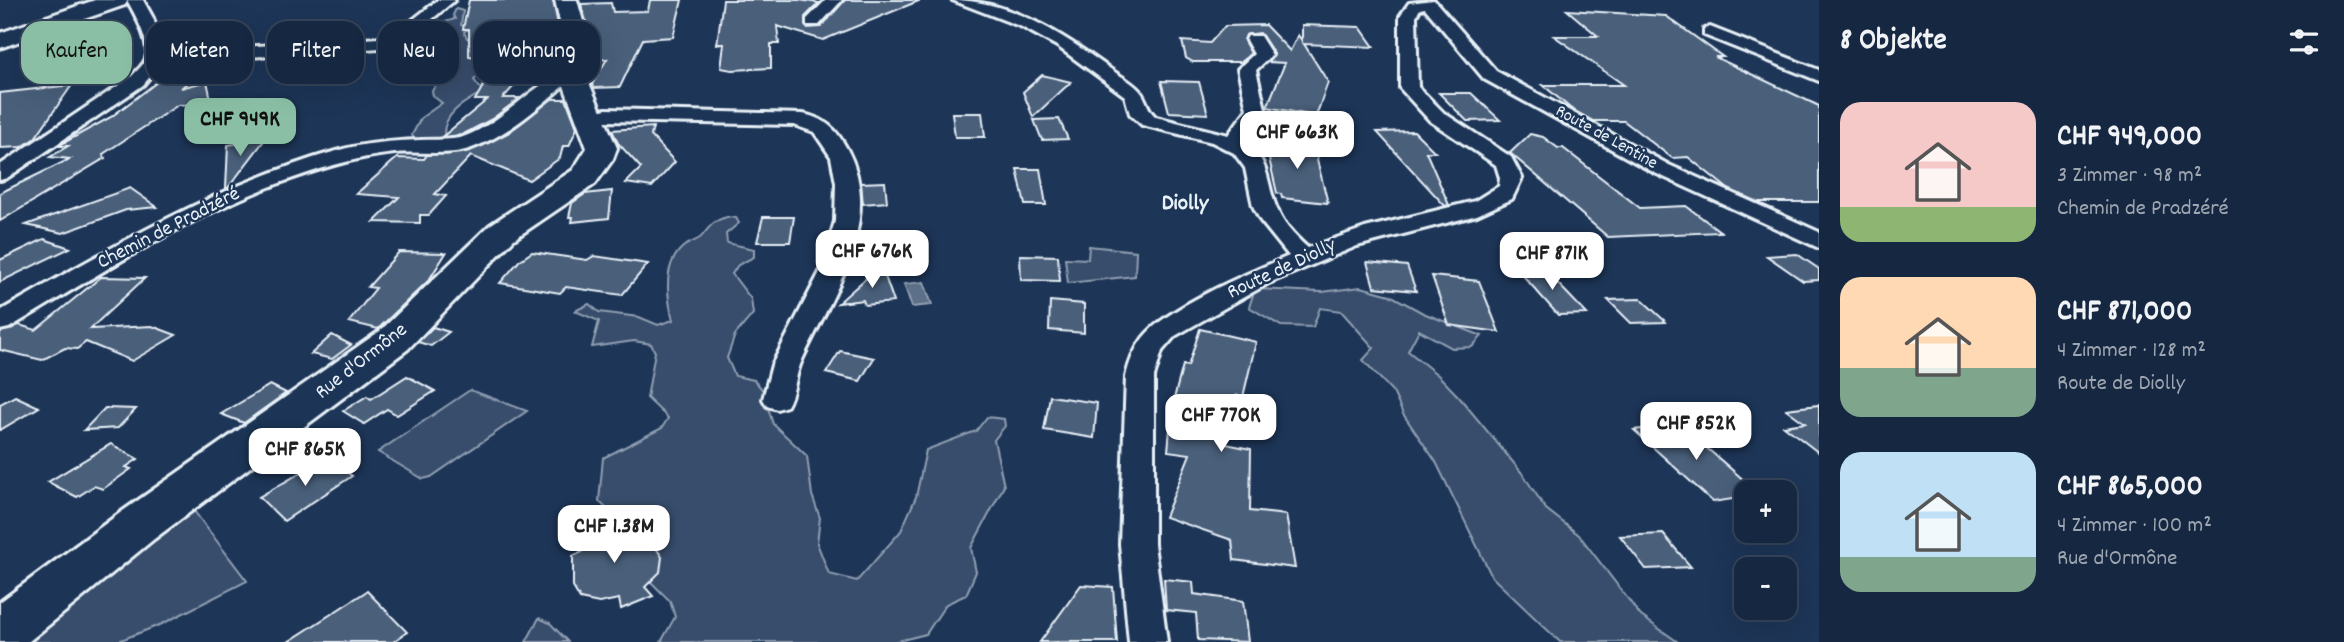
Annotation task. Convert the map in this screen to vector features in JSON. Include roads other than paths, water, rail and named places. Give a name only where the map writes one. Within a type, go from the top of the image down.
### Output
[{"type":"street","points":[[0,41],[117,0]]},
{"type":"street","points":[[135,0],[146,22]]},
{"type":"street","points":[[253,52],[381,43],[407,32],[447,0]]},
{"type":"street","points":[[566,0],[576,39],[584,100],[606,115],[794,119],[815,122],[827,130],[845,166],[847,182],[843,244],[828,286],[778,380],[777,399]]},
{"type":"street","points":[[813,22],[820,11],[834,0]]},
{"type":"street","points":[[960,0],[1054,37],[1133,94],[1139,112],[1149,121],[1210,135],[1232,144],[1255,164],[1269,216],[1284,237],[1304,256]]},
{"type":"street","name":"Route de Lentine","points":[[1427,1],[1439,9],[1476,63],[1490,75],[1675,175],[1818,239]]},
{"type":"street","name":"Route de Diolly","points":[[1148,642],[1137,544],[1140,377],[1144,357],[1155,340],[1182,319],[1304,256],[1353,238],[1471,209],[1503,196],[1511,185],[1511,171],[1504,161],[1437,117],[1409,88],[1408,16],[1414,6],[1427,1]]},
{"type":"street","points":[[1710,32],[1819,76]]},
{"type":"street","points":[[1232,144],[1256,112],[1247,69],[1263,55],[1254,40]]},
{"type":"street","points":[[0,174],[137,81],[146,70]]},
{"type":"street","name":"Chemin de Pradzéré","points":[[0,322],[131,245],[267,180],[344,155],[395,147],[464,144],[496,129],[527,108],[561,78],[584,100]]},
{"type":"street","name":"Rue d'Ormône","points":[[0,633],[137,526],[356,369],[417,319],[502,232],[584,177],[598,159],[602,148],[584,100]]},
{"type":"district","name":"Diolly","points":[[1185,204]]}]
